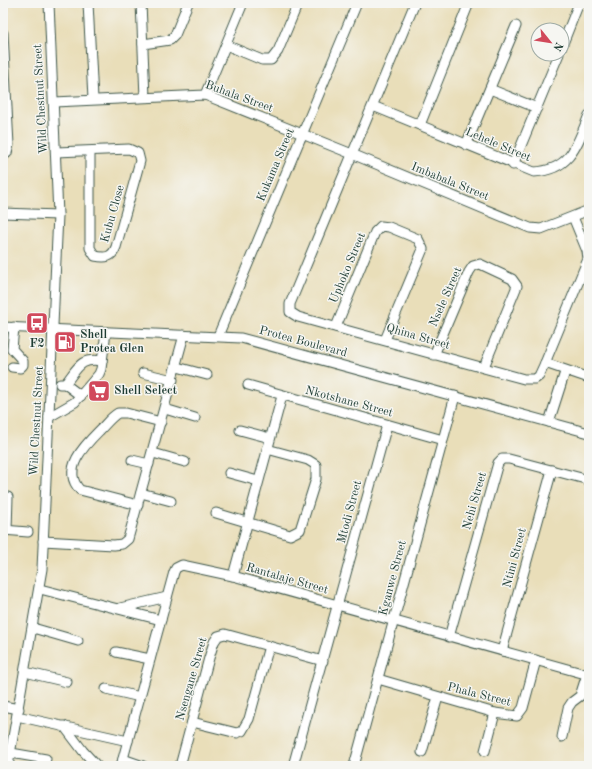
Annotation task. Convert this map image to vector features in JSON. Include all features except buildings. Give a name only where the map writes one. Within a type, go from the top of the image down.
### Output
[{"type":"street","name":"Wild Chestnut Street","points":[[8,766],[40,589],[43,541],[54,329],[58,215],[49,3]]},
{"type":"street","points":[[88,3],[93,99]]},
{"type":"street","points":[[141,3],[145,97]]},
{"type":"street","points":[[143,44],[170,40],[175,35],[188,3]]},
{"type":"street","points":[[205,95],[243,3]]},
{"type":"street","points":[[226,45],[262,60],[270,60],[278,51],[298,3]]},
{"type":"street","name":"Kukama Street","points":[[218,336],[358,3]]},
{"type":"street","points":[[352,154],[415,3]]},
{"type":"street","points":[[420,125],[469,3]]},
{"type":"street","points":[[570,26],[579,3]]},
{"type":"street","points":[[466,145],[516,26]]},
{"type":"street","points":[[3,33],[9,145],[7,153],[3,156]]},
{"type":"street","points":[[513,165],[556,62]]},
{"type":"street","points":[[490,89],[537,108]]},
{"type":"street","name":"Buhala Street","points":[[54,102],[205,95],[302,134]]},
{"type":"street","name":"Lehele Street","points":[[373,106],[513,165],[537,172],[552,168],[567,160],[572,154],[589,115]]},
{"type":"street","name":"Imbabala Street","points":[[302,134],[530,228],[541,229],[589,210]]},
{"type":"street","name":"Kubu Close","points":[[56,152],[132,149],[136,150],[140,156],[116,247],[112,255],[106,257],[95,256],[90,248],[90,151]]},
{"type":"street","name":"Qhina Street","points":[[352,154],[289,308],[290,312],[298,317],[385,340],[434,355],[532,380],[539,376],[587,263],[587,246],[573,217]]},
{"type":"street","points":[[3,213],[58,215]]},
{"type":"street","name":"Uphoko Street","points":[[336,327],[376,232],[381,226],[386,226],[418,239],[423,248],[385,340]]},
{"type":"street","name":"Nsele Street","points":[[434,355],[469,272],[473,266],[480,264],[512,279],[517,286],[484,367]]},
{"type":"street","name":"Protea Boulevard","points":[[3,327],[218,336],[256,341],[589,433]]},
{"type":"street","points":[[12,367],[20,368],[23,365],[22,361],[12,349],[14,327]]},
{"type":"street","points":[[49,417],[75,402],[99,374],[106,332]]},
{"type":"street","points":[[43,541],[118,545],[128,538],[177,367],[184,335]]},
{"type":"street","points":[[65,384],[84,361],[91,359],[102,361]]},
{"type":"street","points":[[545,363],[565,372],[589,378]]},
{"type":"street","points":[[177,367],[207,375]]},
{"type":"street","points":[[549,422],[565,372]]},
{"type":"street","points":[[143,373],[173,380]]},
{"type":"street","points":[[51,384],[65,384],[81,396]]},
{"type":"street","name":"Nkotshane Street","points":[[248,385],[282,396],[443,440]]},
{"type":"street","points":[[233,576],[246,522],[282,396]]},
{"type":"street","name":"Kganwe Street","points":[[354,766],[455,396]]},
{"type":"street","points":[[164,409],[195,418]]},
{"type":"street","points":[[138,505],[80,490],[75,480],[74,473],[76,459],[84,446],[118,413],[126,413],[161,422]]},
{"type":"street","name":"Mtodi Street","points":[[293,766],[387,425]]},
{"type":"street","points":[[240,430],[270,438]]},
{"type":"street","points":[[216,513],[290,535],[298,533],[303,526],[316,479],[316,465],[308,460],[267,449]]},
{"type":"street","points":[[153,453],[185,462]]},
{"type":"street","name":"Nehi Street","points":[[449,637],[498,462],[509,459],[589,480]]},
{"type":"street","points":[[132,460],[149,464]]},
{"type":"street","name":"Ntini Street","points":[[502,651],[552,470]]},
{"type":"street","points":[[229,473],[258,481]]},
{"type":"street","points":[[142,493],[171,501]]},
{"type":"street","points":[[8,497],[5,530],[28,532]]},
{"type":"street","name":"Rantalaje Street","points":[[122,763],[174,572],[176,568],[182,565],[233,576],[449,637],[588,674]]},
{"type":"street","points":[[40,589],[119,608],[161,620]]},
{"type":"street","points":[[119,608],[167,597]]},
{"type":"street","points":[[33,628],[78,641]]},
{"type":"street","name":"Nsengane Street","points":[[180,766],[212,648],[218,636],[225,634],[323,661]]},
{"type":"street","points":[[192,722],[237,733],[242,731],[249,719],[269,646]]},
{"type":"street","points":[[116,652],[150,659]]},
{"type":"street","name":"Phala Street","points":[[378,679],[495,713],[512,716],[521,712],[536,660]]},
{"type":"street","points":[[25,672],[67,682]]},
{"type":"street","points":[[562,737],[568,708],[572,702],[580,696],[588,674]]},
{"type":"street","points":[[106,689],[140,697]]},
{"type":"street","points":[[422,752],[438,697]]},
{"type":"street","points":[[3,706],[64,726],[128,741]]},
{"type":"street","points":[[485,751],[495,713]]},
{"type":"street","points":[[64,726],[97,766]]},
{"type":"street","points":[[11,753],[46,759]]},
{"type":"street","points":[[122,763],[143,766]]},
{"type":"place","name":"F2","points":[[37,323]]},
{"type":"place","name":"Shell Protea Glen","points":[[65,342]]},
{"type":"place","name":"Shell Select","points":[[99,391]]}]
